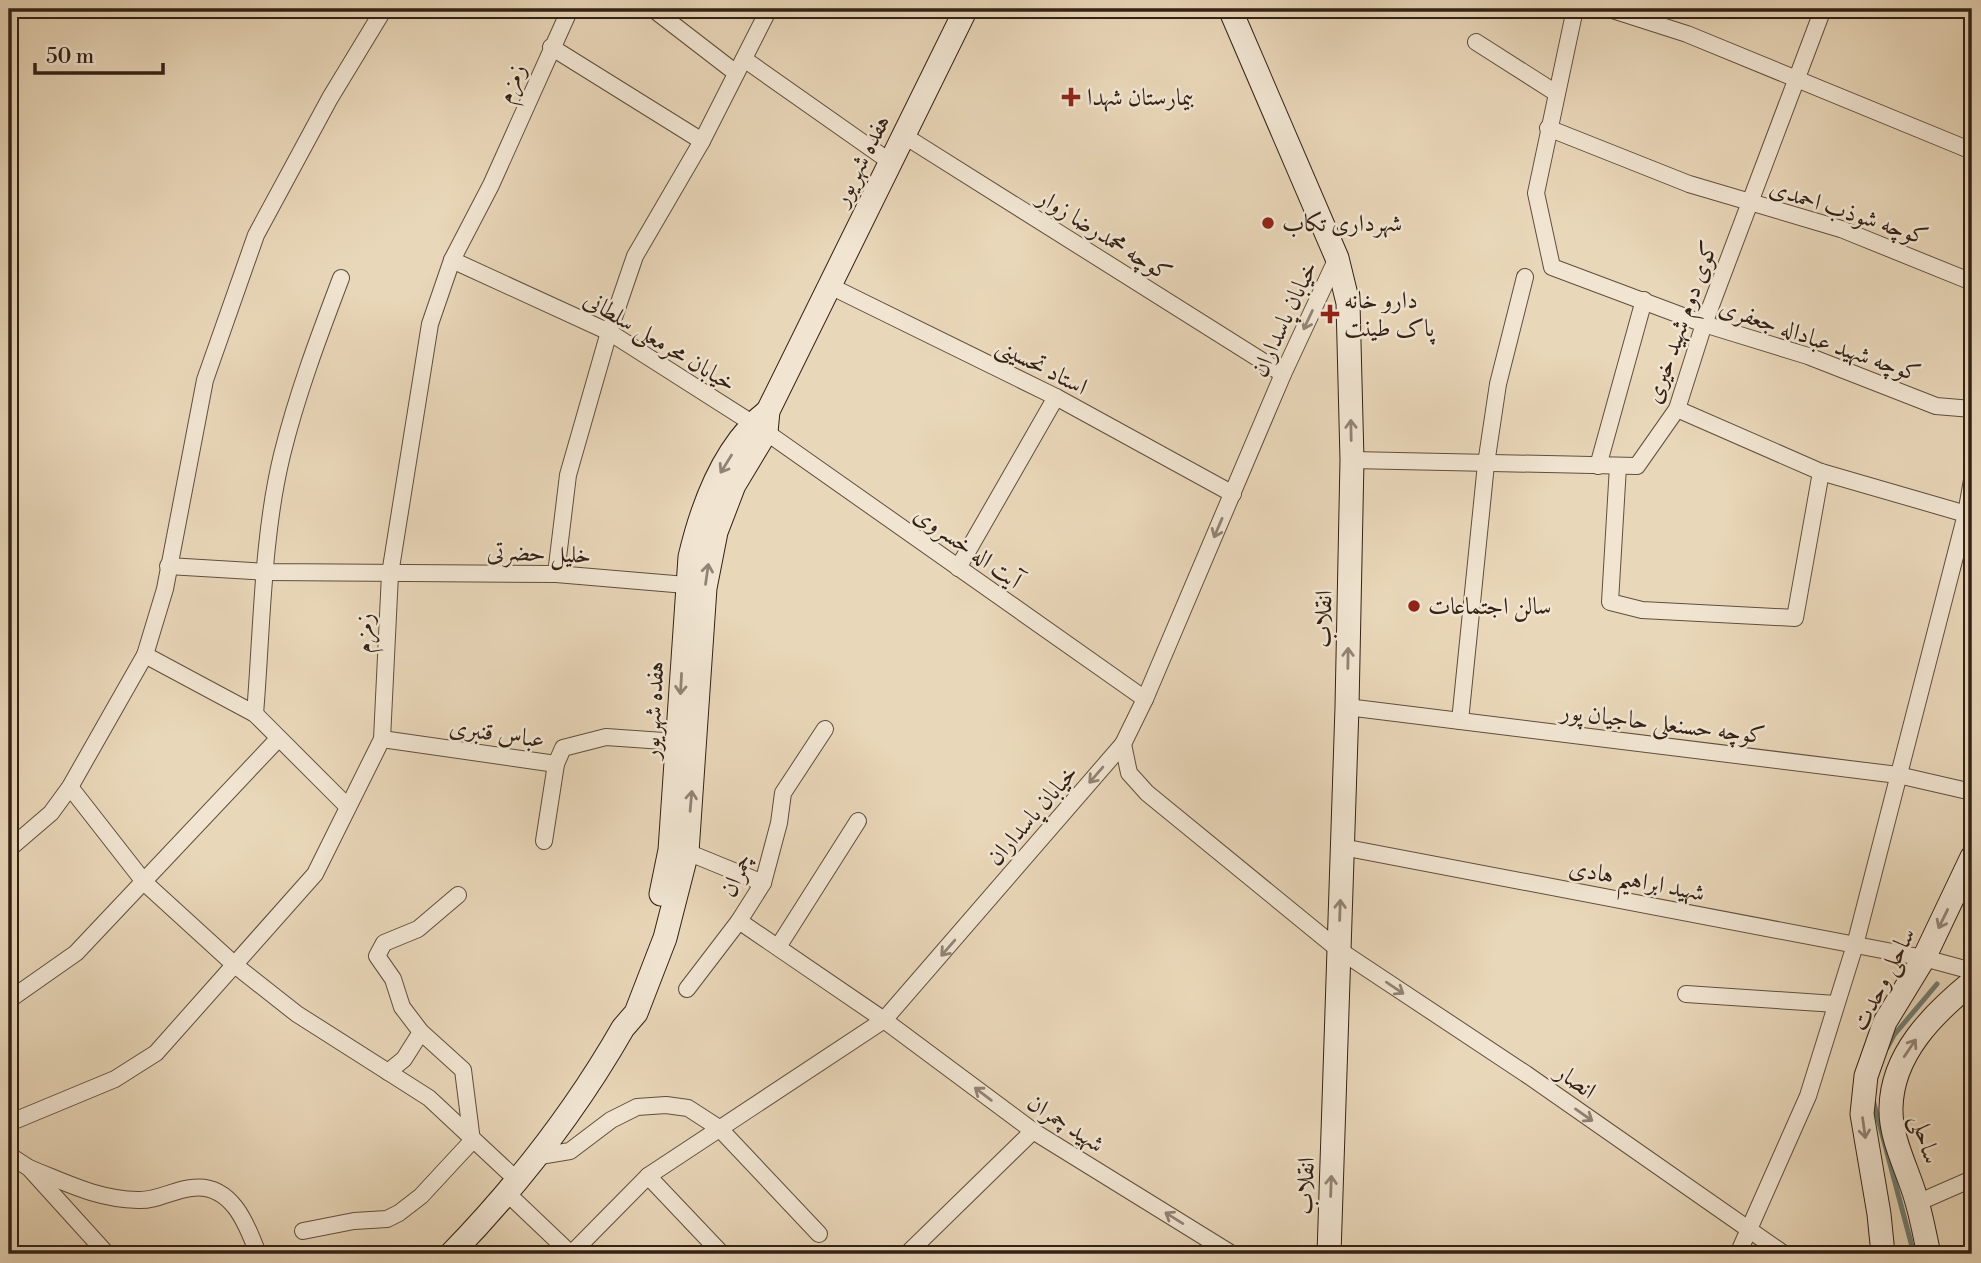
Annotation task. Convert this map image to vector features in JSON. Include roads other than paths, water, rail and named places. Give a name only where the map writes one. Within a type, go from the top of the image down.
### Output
[{"type":"main road","name":"هفده شهریور","points":[[451,1254],[514,1188],[540,1156],[623,1027],[636,1013],[665,938],[687,852],[708,563],[716,532],[762,422],[966,9]]},
{"type":"main road","name":"انقلاب","points":[[1230,9],[1337,258],[1348,303],[1352,460],[1348,707],[1329,1254]]},
{"type":"main road","name":"هفده شهریور","points":[[623,1027],[624,1007],[650,934],[670,850],[686,585],[697,528],[715,483],[762,422]]},
{"type":"main road","name":"ساحلی وحدت","points":[[1882,1254],[1880,1214],[1862,1114],[1867,1076],[1885,1022],[1924,958],[1972,858]]},
{"type":"main road","name":"ساحلی","points":[[1929,1254],[1917,1203],[1893,1126],[1891,1109],[1896,1072],[1910,1046],[1943,1006],[1972,982]]},
{"type":"street","points":[[9,849],[51,813],[70,787],[145,655],[168,566],[205,380],[256,234],[330,98],[384,9]]},
{"type":"street","name":"زمزم","points":[[9,1123],[115,1079],[156,1053],[315,874],[382,739],[390,574],[430,324],[452,260],[491,185],[570,9]]},
{"type":"street","points":[[653,9],[889,161]]},
{"type":"street","points":[[556,574],[568,475],[609,332],[635,256],[702,141],[769,9]]},
{"type":"street","name":"کوچه شهید عباداله جعفری","points":[[1575,9],[1536,193],[1552,267],[1704,324],[1808,356],[1936,406],[1972,409]]},
{"type":"street","points":[[1609,9],[1687,34],[1972,151]]},
{"type":"street","name":"کوی دوم شهید خیری","points":[[1352,460],[1637,466],[1677,408],[1704,324],[1823,9]]},
{"type":"street","points":[[1476,41],[1556,93]]},
{"type":"street","points":[[551,47],[702,141]]},
{"type":"street","points":[[1548,128],[1689,184],[1750,203]]},
{"type":"street","name":"کوچه محمدرضا زوار","points":[[903,135],[1283,374]]},
{"type":"street","name":"کوچه شوذب احمدی","points":[[1750,203],[1841,229],[1972,282]]},
{"type":"street","name":"خیابان پاسداران","points":[[571,1254],[648,1176],[884,1020],[1122,744],[1145,699],[1283,374],[1337,258]]},
{"type":"street","name":"خیابان محرمعلی سلطانی","points":[[452,260],[609,332],[762,422]]},
{"type":"street","points":[[1460,721],[1486,464],[1498,384],[1525,277]]},
{"type":"street","points":[[255,714],[268,544],[282,456],[311,357],[341,278]]},
{"type":"street","name":"استاد تحسینی","points":[[828,285],[1056,397],[1233,494]]},
{"type":"street","points":[[1598,466],[1644,300]]},
{"type":"street","points":[[958,568],[1056,397]]},
{"type":"street","points":[[1677,408],[1821,472],[1966,514]]},
{"type":"street","name":"آیت اله خسروی","points":[[762,422],[958,568],[1145,699]]},
{"type":"street","points":[[1618,466],[1611,602],[1642,610],[1795,618],[1821,472]]},
{"type":"street","points":[[1738,1254],[1808,1096],[1855,945],[1966,514],[1972,480]]},
{"type":"street","name":"خلیل حضرتی","points":[[168,566],[267,572],[556,574],[686,585]]},
{"type":"street","points":[[145,655],[255,714],[348,807]]},
{"type":"street","name":"کوچه حسنعلی حاجیان پور","points":[[1348,707],[1898,775],[1972,792]]},
{"type":"street","name":"چمران","points":[[825,729],[783,793],[779,824],[763,883],[739,921],[884,1020]]},
{"type":"street","name":"عباس قنبری","points":[[382,739],[556,764],[563,748],[606,737],[678,742]]},
{"type":"street","points":[[9,1000],[76,953],[145,883],[278,739]]},
{"type":"street","points":[[1122,744],[1129,773],[1147,793],[1339,950]]},
{"type":"street","points":[[544,841],[556,764]]},
{"type":"street","points":[[70,787],[145,883],[236,966],[297,1014],[429,1098],[472,1141],[571,1254]]},
{"type":"street","points":[[778,947],[858,821]]},
{"type":"street","name":"شهید ابراهیم هادی","points":[[1342,847],[1924,958],[1972,971]]},
{"type":"street","points":[[687,852],[763,883]]},
{"type":"street","points":[[458,895],[418,929],[384,943],[378,949],[377,956],[393,979],[402,1007],[421,1032],[463,1070],[472,1141]]},
{"type":"street","points":[[687,989],[739,921]]},
{"type":"street","name":"انصار","points":[[1339,950],[1526,1074],[1784,1254]]},
{"type":"street","points":[[1686,994],[1836,1004]]},
{"type":"street","name":"شهید چمران","points":[[884,1020],[1033,1131],[1231,1254]]},
{"type":"street","points":[[387,1072],[404,1059],[421,1032]]},
{"type":"street","points":[[540,1156],[570,1151],[611,1120],[637,1107],[666,1105],[688,1108],[719,1128],[819,1234]]},
{"type":"street","points":[[907,1254],[1033,1131]]},
{"type":"street","points":[[303,1231],[354,1221],[387,1219],[399,1213],[421,1196],[472,1141]]},
{"type":"street","points":[[9,1155],[29,1168],[100,1197],[142,1201],[193,1187],[216,1191],[243,1216],[258,1254]]},
{"type":"street","points":[[29,1168],[107,1254]]},
{"type":"street","points":[[648,1176],[722,1254]]},
{"type":"street","points":[[1917,1203],[1972,1180]]},
{"type":"waterway","points":[[1967,954],[1972,948]]},
{"type":"waterway","points":[[1887,1048],[1894,1035],[1937,984]]},
{"type":"waterway","points":[[1873,1100],[1914,1254]]},
{"type":"place","name":"بیمارستان شهدا","points":[[1071,97]]},
{"type":"place","name":"شهرداری تکاب","points":[[1268,223]]},
{"type":"place","name":"دارو خانه پاک طینت","points":[[1330,314]]},
{"type":"place","name":"سالن اجتماعات","points":[[1414,606]]}]
